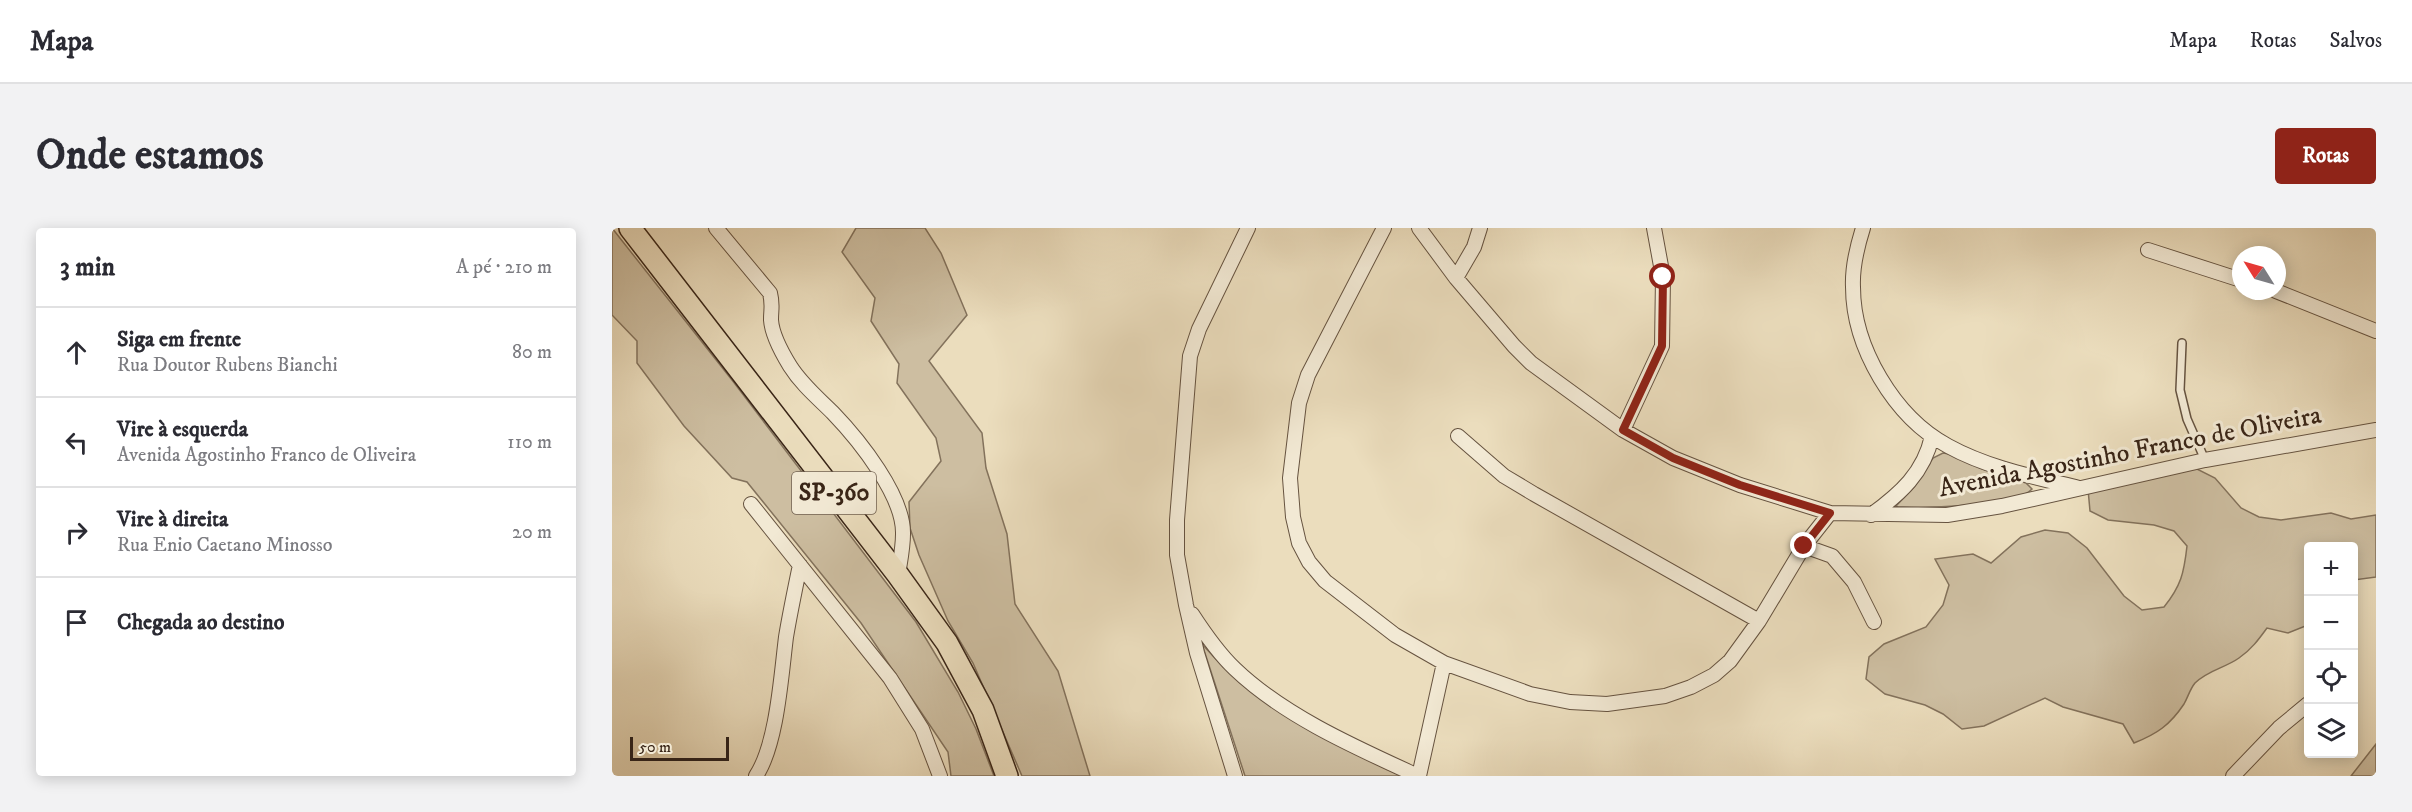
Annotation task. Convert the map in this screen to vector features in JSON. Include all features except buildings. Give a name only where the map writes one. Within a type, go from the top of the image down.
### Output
[{"type":"main road","name":"SP-360","points":[[630,228],[898,575],[958,662],[983,710],[1007,776]]},
{"type":"street","points":[[716,228],[770,293],[773,306],[771,319],[775,336],[788,364],[802,384],[850,430],[868,453],[899,508],[903,533],[898,575]]},
{"type":"street","points":[[1234,776],[1197,653],[1186,605],[1177,555],[1177,520],[1190,356],[1199,329],[1248,228]]},
{"type":"street","points":[[1384,228],[1308,375],[1299,403],[1290,478],[1293,517],[1299,543],[1309,562],[1325,581],[1395,635],[1444,663],[1530,694],[1570,702],[1607,704],[1665,696],[1714,675],[1730,661],[1759,621],[1804,546],[1830,513]]},
{"type":"street","name":"Avenida Agostinho Franco de Oliveira","points":[[1419,228],[1456,278],[1531,363],[1623,430],[1684,463],[1740,485],[1830,513],[1947,515],[2002,506],[2205,460],[2376,430]]},
{"type":"street","points":[[1456,278],[1474,247],[1480,228]]},
{"type":"street","points":[[1623,430],[1662,346],[1663,277],[1654,228]]},
{"type":"street","points":[[1863,228],[1855,251],[1852,287],[1855,313],[1865,347],[1881,380],[1907,414],[1932,436],[1977,460],[2008,471],[2081,488]]},
{"type":"street","points":[[2148,250],[2232,277]]},
{"type":"street","points":[[2286,295],[2376,331]]},
{"type":"street","points":[[1458,436],[1504,476],[1759,621]]},
{"type":"street","points":[[1870,515],[1909,484],[1928,452],[1932,436]]},
{"type":"street","points":[[751,504],[890,678],[922,729],[940,776]]},
{"type":"street","points":[[1804,546],[1832,556],[1854,582],[1874,622]]},
{"type":"street","points":[[756,776],[764,763],[778,701],[787,634],[800,565]]},
{"type":"street","points":[[1186,605],[1211,644],[1235,670],[1263,692],[1355,747],[1418,776],[1444,663]]},
{"type":"street","points":[[2233,776],[2279,728],[2304,707]]},
{"type":"lane","points":[[2182,343],[2180,390],[2187,419],[2205,460]]},
{"type":"shaded area","points":[[612,228],[732,380],[916,622],[958,692],[976,729],[994,776],[951,776],[948,752],[861,623],[747,482],[732,478],[684,426],[637,363],[637,341],[612,315]]},
{"type":"shaded area","points":[[856,228],[925,228],[941,253],[967,315],[929,361],[982,433],[986,468],[1007,534],[1015,604],[1058,671],[1090,776],[1022,776],[973,663],[948,621],[919,555],[910,528],[909,502],[941,461],[936,438],[897,383],[899,364],[871,321],[875,298],[842,252]]},
{"type":"shaded area","points":[[1943,453],[1956,455],[1980,468],[2026,483],[2032,489],[2023,495],[1990,503],[1899,508],[1896,506],[1914,487],[1933,458]]},
{"type":"shaded area","points":[[2172,469],[2197,469],[2215,478],[2241,508],[2259,517],[2281,520],[2331,513],[2351,519],[2376,515],[2376,577],[2358,579],[2358,542],[2304,542],[2304,627],[2288,633],[2267,628],[2243,655],[2205,675],[2195,683],[2174,718],[2150,736],[2134,743],[2123,724],[2063,707],[2045,698],[1984,726],[1962,729],[1943,714],[1925,705],[1885,694],[1866,679],[1869,657],[1884,644],[1926,627],[1943,605],[1949,585],[1935,559],[1973,554],[1991,563],[2021,537],[2045,530],[2068,533],[2087,548],[2124,596],[2142,610],[2164,607],[2181,579],[2187,546],[2174,531],[2154,525],[2108,520],[2090,511],[2088,489]]},
{"type":"shaded area","points":[[1202,644],[1223,667],[1402,776],[1245,776]]},
{"type":"shaded area","points":[[2376,744],[2376,776],[2351,776]]},
{"type":"route","points":[[1663,277],[1662,346],[1623,430],[1673,458],[1740,485],[1830,513],[1804,546]]}]
